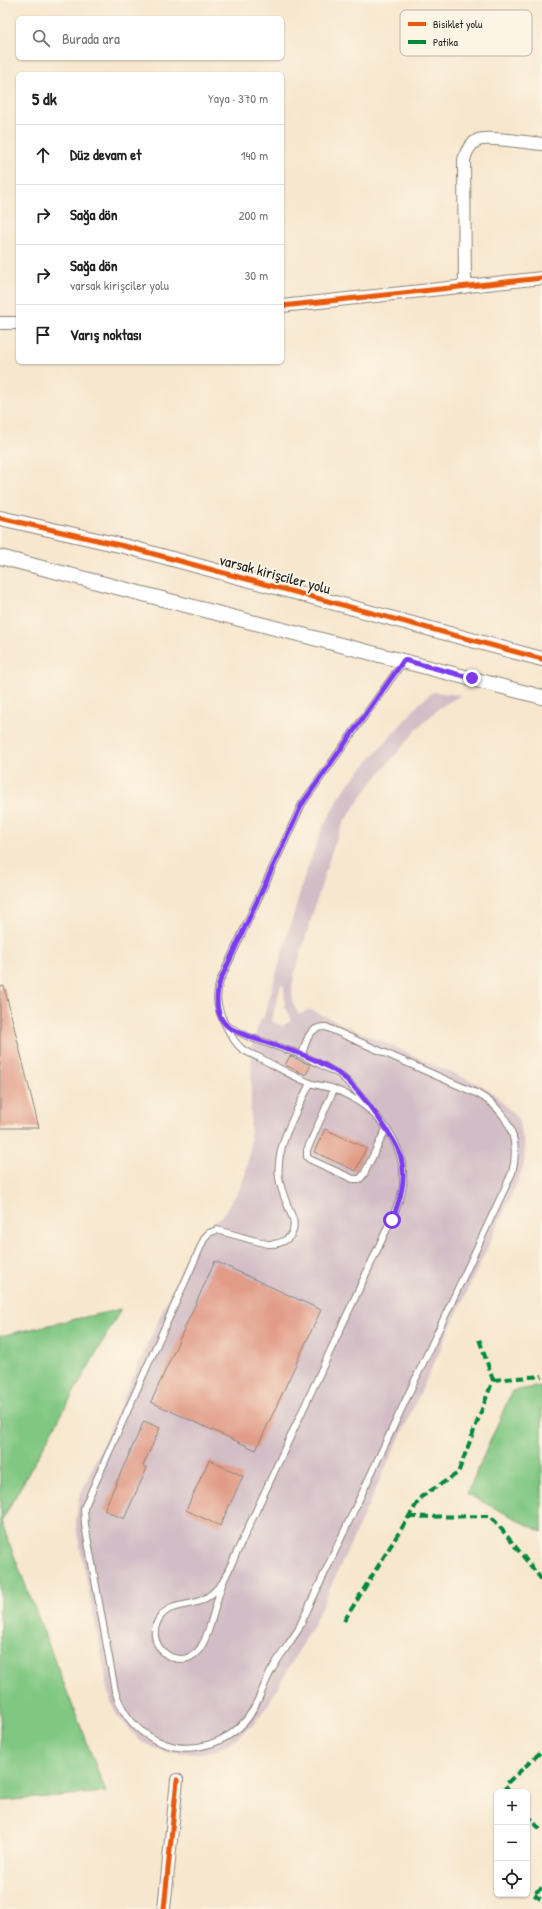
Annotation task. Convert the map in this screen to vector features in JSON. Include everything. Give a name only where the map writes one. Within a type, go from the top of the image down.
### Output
[{"type":"street","points":[[465,287],[464,160],[468,148],[478,140],[484,138],[542,144]]},
{"type":"street","points":[[284,306],[542,278]]},
{"type":"street","points":[[0,324],[16,323]]},
{"type":"street","name":"varsak kirişciler yolu","points":[[0,518],[128,547],[542,659]]},
{"type":"street","points":[[0,557],[404,660],[542,697]]},
{"type":"street","points":[[164,1909],[177,1780]]},
{"type":"lane","points":[[371,1110],[334,1089],[310,1083],[247,1052],[236,1043],[226,1025],[217,1005],[216,994],[220,981],[302,804],[404,660]]},
{"type":"lane","points":[[223,1582],[207,1598],[173,1608],[161,1615],[156,1622],[154,1637],[161,1650],[172,1658],[192,1655],[198,1651],[206,1634],[223,1582],[399,1202],[403,1186],[401,1158],[396,1145],[386,1129],[346,1079],[302,1055],[249,1037],[226,1025]]},
{"type":"lane","points":[[302,1055],[305,1042],[311,1032],[318,1027],[326,1027],[478,1094],[495,1105],[507,1119],[514,1137],[515,1161],[512,1173],[302,1623],[271,1672],[255,1706],[247,1719],[238,1729],[216,1742],[192,1748],[169,1746],[148,1736],[139,1729],[124,1713],[115,1691],[84,1525],[84,1508],[205,1237],[209,1233],[217,1230],[267,1244],[274,1244],[284,1242],[293,1232],[293,1219],[279,1178],[280,1157],[284,1141],[310,1083]]},
{"type":"lane","points":[[334,1089],[307,1150],[306,1154],[308,1159],[353,1179],[360,1180],[386,1129]]},
{"type":"shaded area","points":[[433,692],[461,695],[439,708],[419,727],[366,790],[344,822],[331,854],[295,972],[292,987],[293,1003],[299,1015],[309,1009],[482,1086],[495,1095],[518,1119],[525,1147],[524,1164],[518,1181],[314,1623],[269,1703],[256,1721],[229,1744],[213,1751],[198,1753],[166,1752],[152,1747],[139,1739],[117,1715],[111,1702],[77,1532],[76,1520],[79,1498],[194,1240],[201,1230],[212,1224],[225,1212],[240,1188],[245,1175],[250,1148],[252,1044],[261,1018],[263,1019],[305,875],[320,833],[339,798],[350,782],[420,703]],"holes":[[[281,985],[284,986],[285,1006],[292,1020],[282,1026],[271,1021]]]},
{"type":"green space","points":[[121,1309],[1,1522],[106,1792],[0,1801],[0,1336]]},
{"type":"green space","points":[[542,1386],[542,1532],[467,1494],[512,1391]]},
{"type":"building","points":[[4,986],[39,1128],[0,1128],[0,987]]},
{"type":"building","points":[[290,1056],[311,1065],[306,1075],[285,1065]]},
{"type":"building","points":[[325,1129],[366,1148],[356,1171],[314,1152]]},
{"type":"building","points":[[215,1261],[321,1310],[256,1450],[151,1402]]},
{"type":"building","points":[[144,1421],[160,1428],[143,1466],[147,1468],[124,1519],[104,1510]]},
{"type":"building","points":[[209,1460],[243,1476],[220,1526],[186,1510]]},
{"type":"marked path","points":[[344,1621],[421,1497],[458,1473],[493,1380],[479,1339]]},
{"type":"marked path","points":[[493,1380],[542,1376]]},
{"type":"marked path","points":[[409,1517],[491,1516],[542,1580]]},
{"type":"marked path","points":[[508,1789],[505,1785],[542,1751]]},
{"type":"marked path","points":[[530,1818],[542,1830]]},
{"type":"marked path","points":[[542,1888],[533,1894],[542,1900]]},
{"type":"cycle path","points":[[284,306],[542,278]]},
{"type":"cycle path","points":[[0,518],[128,547],[542,659]]},
{"type":"cycle path","points":[[164,1909],[177,1780]]},
{"type":"route","points":[[392,1220],[403,1186],[403,1172],[401,1158],[396,1145],[386,1129],[352,1086],[339,1074],[302,1055],[249,1037],[226,1025],[217,1005],[216,994],[220,981],[302,804],[404,660],[472,678]]}]
